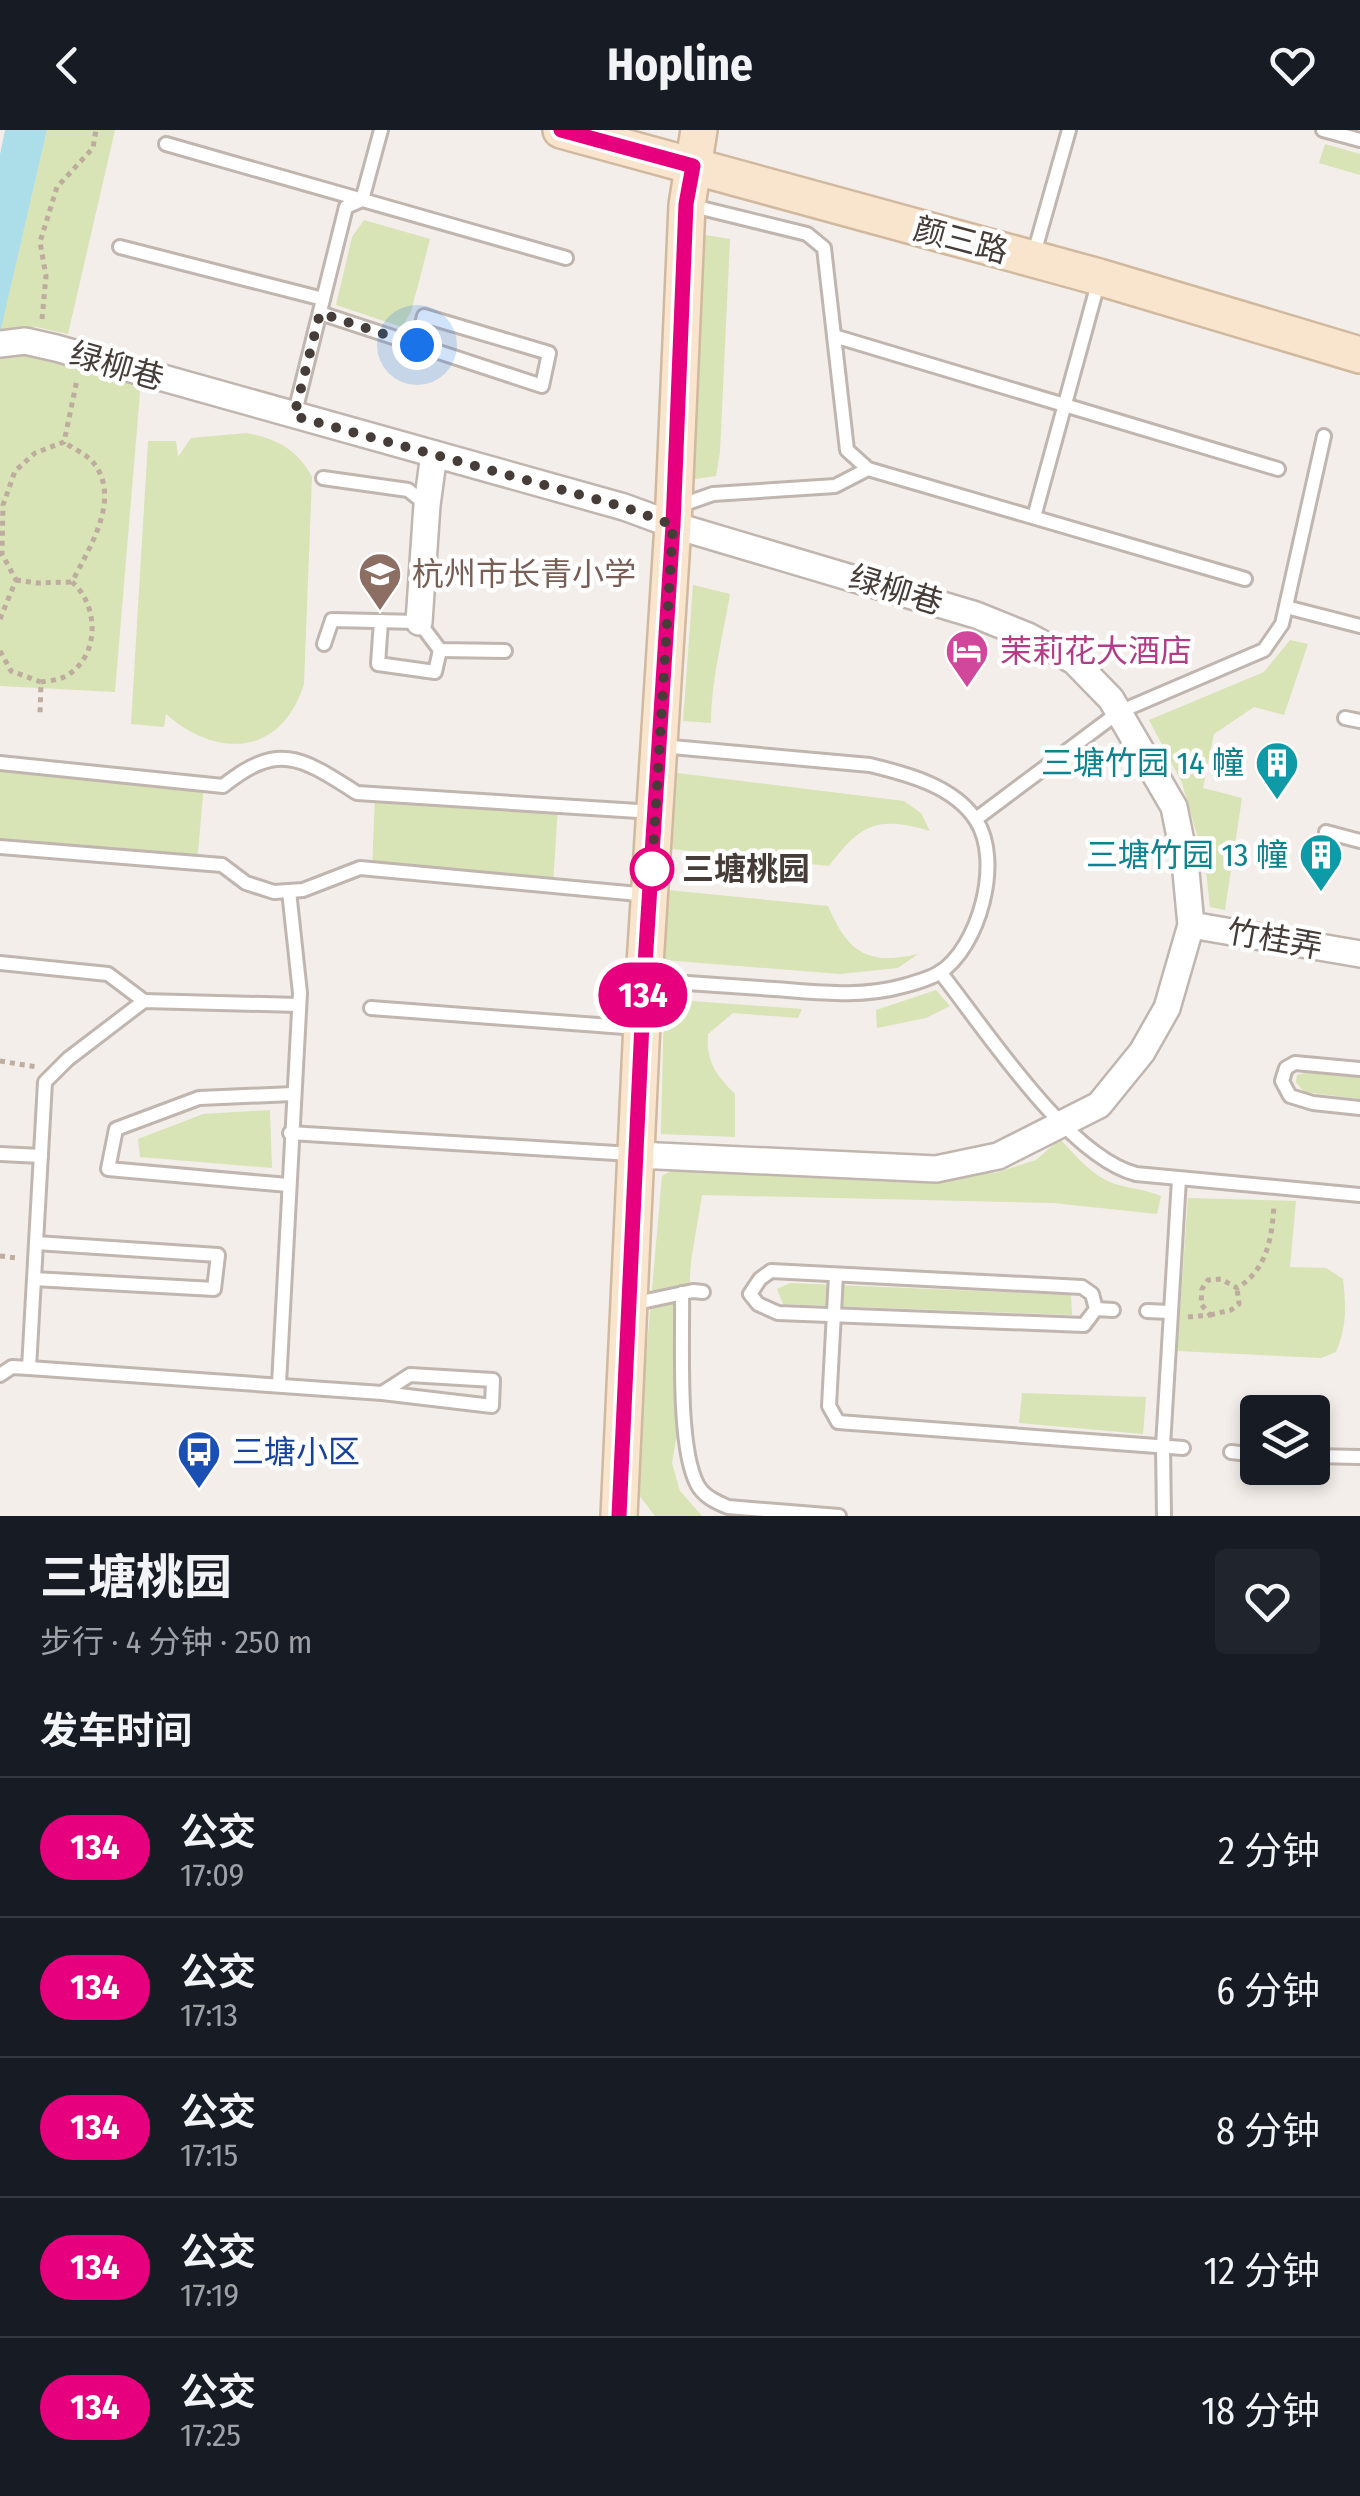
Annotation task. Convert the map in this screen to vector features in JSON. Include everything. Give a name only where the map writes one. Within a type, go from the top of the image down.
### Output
[{"type":"street","name":"颜三路","points":[[561,130],[1032,259],[1360,355]]},
{"type":"street","points":[[619,1516],[686,204],[699,130]]},
{"type":"street","name":"绿柳巷","points":[[4,342],[40,344],[624,507],[673,516],[1011,629],[1074,661],[1112,699],[1174,807],[1185,862],[1191,925],[1167,1008],[1142,1052],[1099,1106],[998,1156],[936,1168],[637,1154]]},
{"type":"street","points":[[419,622],[434,454]]},
{"type":"street","name":"竹桂弄","points":[[1191,925],[1360,954]]},
{"type":"lane","points":[[294,416],[346,208],[362,200],[381,130]]},
{"type":"lane","points":[[1032,259],[1069,130]]},
{"type":"lane","points":[[1323,130],[1360,140]]},
{"type":"lane","points":[[166,144],[566,258]]},
{"type":"lane","points":[[686,204],[808,234],[824,248],[847,450],[868,469],[1245,579]]},
{"type":"lane","points":[[120,247],[322,306],[417,345],[542,386],[550,354],[424,316],[417,345]]},
{"type":"lane","points":[[1034,517],[1099,278]]},
{"type":"lane","points":[[834,336],[1278,468]]},
{"type":"lane","points":[[976,820],[1119,712],[1264,650],[1282,624],[1324,436]]},
{"type":"lane","points":[[673,516],[712,494],[835,486],[868,469]]},
{"type":"lane","points":[[323,478],[408,490],[427,505]]},
{"type":"lane","points":[[1286,607],[1360,626]]},
{"type":"lane","points":[[324,644],[332,620],[419,622],[440,650],[436,672],[378,664],[381,622]]},
{"type":"lane","points":[[440,650],[505,651]]},
{"type":"lane","points":[[1345,718],[1360,722]]},
{"type":"lane","points":[[644,980],[863,996],[906,986],[940,972],[966,946],[980,912],[988,875],[984,840],[976,820],[946,791],[870,766],[659,746]]},
{"type":"lane","points":[[0,762],[224,786],[252,763],[293,759],[316,766],[356,792],[656,812]]},
{"type":"lane","points":[[1326,832],[1360,841]]},
{"type":"lane","points":[[0,847],[222,865],[246,884],[274,892],[303,890],[360,868],[650,895]]},
{"type":"lane","points":[[279,1384],[299,1005],[290,891]]},
{"type":"lane","points":[[0,962],[108,974],[144,1001],[299,1005]]},
{"type":"lane","points":[[940,972],[1061,1125],[1116,1169],[1360,1195]]},
{"type":"lane","points":[[29,1368],[45,1082],[144,1001]]},
{"type":"lane","points":[[371,1008],[642,1028]]},
{"type":"lane","points":[[1360,1068],[1296,1062],[1286,1068],[1282,1081],[1290,1096],[1313,1103],[1360,1108]]},
{"type":"lane","points":[[288,1185],[108,1170],[116,1129],[199,1098],[293,1094]]},
{"type":"lane","points":[[290,1134],[637,1154]]},
{"type":"lane","points":[[0,1154],[41,1156]]},
{"type":"lane","points":[[1164,1516],[1163,1446],[1179,1178]]},
{"type":"lane","points":[[34,1279],[214,1289],[218,1254],[36,1244]]},
{"type":"lane","points":[[771,1272],[1082,1287],[1092,1294],[1096,1309],[1084,1325],[833,1315],[778,1312],[746,1294],[771,1272]]},
{"type":"lane","points":[[836,1275],[829,1406],[838,1422],[1183,1448]]},
{"type":"lane","points":[[630,1305],[703,1292]]},
{"type":"lane","points":[[682,1293],[686,1446],[697,1486],[712,1500],[728,1506],[839,1516]]},
{"type":"lane","points":[[1096,1309],[1114,1310]]},
{"type":"lane","points":[[1147,1311],[1171,1312]]},
{"type":"lane","points":[[4,1369],[279,1384],[492,1406],[493,1380],[410,1375],[382,1392]]},
{"type":"lane","points":[[1231,1452],[1240,1453]]},
{"type":"lane","points":[[1330,1457],[1360,1458]]},
{"type":"path","points":[[40,344],[46,276],[40,242],[57,187],[93,148],[96,130]]},
{"type":"path","points":[[64,442],[82,358]]},
{"type":"path","points":[[16,580],[2,554],[4,505],[14,471],[34,453],[64,442]]},
{"type":"path","points":[[64,442],[91,460],[104,481],[104,512],[72,582]]},
{"type":"path","points":[[0,651],[11,671],[41,682],[65,677],[90,650],[92,624],[86,594],[72,582],[37,584],[16,580]]},
{"type":"path","points":[[0,619],[16,580]]},
{"type":"path","points":[[40,714],[41,682]]},
{"type":"path","points":[[0,1060],[54,1072]]},
{"type":"path","points":[[1237,1288],[1257,1272],[1267,1250],[1276,1187]]},
{"type":"path","points":[[1210,1316],[1201,1304],[1202,1289],[1208,1280],[1222,1279],[1237,1288]]},
{"type":"path","points":[[1171,1312],[1193,1319],[1231,1310],[1239,1304],[1237,1288]]},
{"type":"green space","points":[[47,130],[115,130],[68,334],[36,327],[0,331]]},
{"type":"green space","points":[[1325,144],[1360,154],[1360,175],[1319,163]]},
{"type":"green space","points":[[364,220],[430,239],[411,312],[402,327],[336,305],[352,237]]},
{"type":"green space","points":[[705,235],[730,239],[720,452],[716,476],[689,480]]},
{"type":"green space","points":[[11,345],[141,381],[115,692],[0,686],[0,354]]},
{"type":"green space","points":[[247,433],[285,447],[300,459],[312,477],[304,684],[294,708],[280,725],[264,737],[246,743],[206,739],[166,714],[164,727],[131,724],[148,441],[176,441],[178,457],[191,438]]},
{"type":"green space","points":[[693,585],[730,594],[715,674],[711,723],[683,721]]},
{"type":"green space","points":[[1290,640],[1308,644],[1284,715],[1254,707],[1214,734],[1203,788],[1242,798],[1225,910],[1210,907],[1205,863],[1182,783],[1149,720],[1264,672]]},
{"type":"green space","points":[[0,763],[204,784],[197,863],[0,847]]},
{"type":"green space","points":[[677,773],[904,801],[921,813],[930,831],[896,824],[872,827],[851,840],[829,866],[672,849]]},
{"type":"green space","points":[[375,795],[558,806],[553,886],[372,870]]},
{"type":"green space","points":[[668,890],[828,906],[843,935],[861,952],[885,958],[918,954],[898,968],[840,974],[663,960]]},
{"type":"green space","points":[[936,990],[950,1006],[926,1018],[877,1028],[876,1010]]},
{"type":"green space","points":[[664,999],[802,1009],[798,1018],[733,1013],[708,1034],[714,1067],[735,1094],[735,1137],[661,1134]]},
{"type":"green space","points":[[1309,1072],[1360,1077],[1360,1099],[1304,1092],[1296,1082],[1297,1075]]},
{"type":"green space","points":[[270,1110],[272,1168],[140,1157],[138,1139],[203,1114]]},
{"type":"green space","points":[[1060,1139],[1099,1176],[1161,1196],[1157,1214],[1053,1203],[702,1195],[691,1261],[681,1411],[672,1463],[680,1491],[702,1516],[655,1516],[638,1494],[662,1176],[674,1169],[995,1173],[1036,1160]]},
{"type":"green space","points":[[1188,1198],[1296,1201],[1290,1267],[1326,1268],[1343,1279],[1345,1316],[1336,1352],[1321,1358],[1177,1351]]},
{"type":"green space","points":[[790,1283],[1071,1295],[1072,1315],[783,1304],[777,1289]]},
{"type":"green space","points":[[1022,1393],[1146,1397],[1143,1434],[1019,1423]]},
{"type":"water","points":[[5,130],[47,130],[0,333],[0,154]]},
{"type":"bus line","name":"134","points":[[561,130],[693,166],[686,204],[673,525],[644,980],[619,1516]]},
{"type":"place","name":"杭州市长青小学","points":[[380,612]]},
{"type":"place","name":"茉莉花大酒店","points":[[967,689]]},
{"type":"place","name":"三塘竹园 14 幢","points":[[1277,801]]},
{"type":"place","name":"三塘桃园","points":[[652,869]]},
{"type":"place","name":"三塘竹园 13 幢","points":[[1321,893]]},
{"type":"place","name":"三塘小区","points":[[199,1490]]},
{"type":"route","points":[[417,345],[320,313],[294,416],[624,507],[673,525],[652,869]]}]
